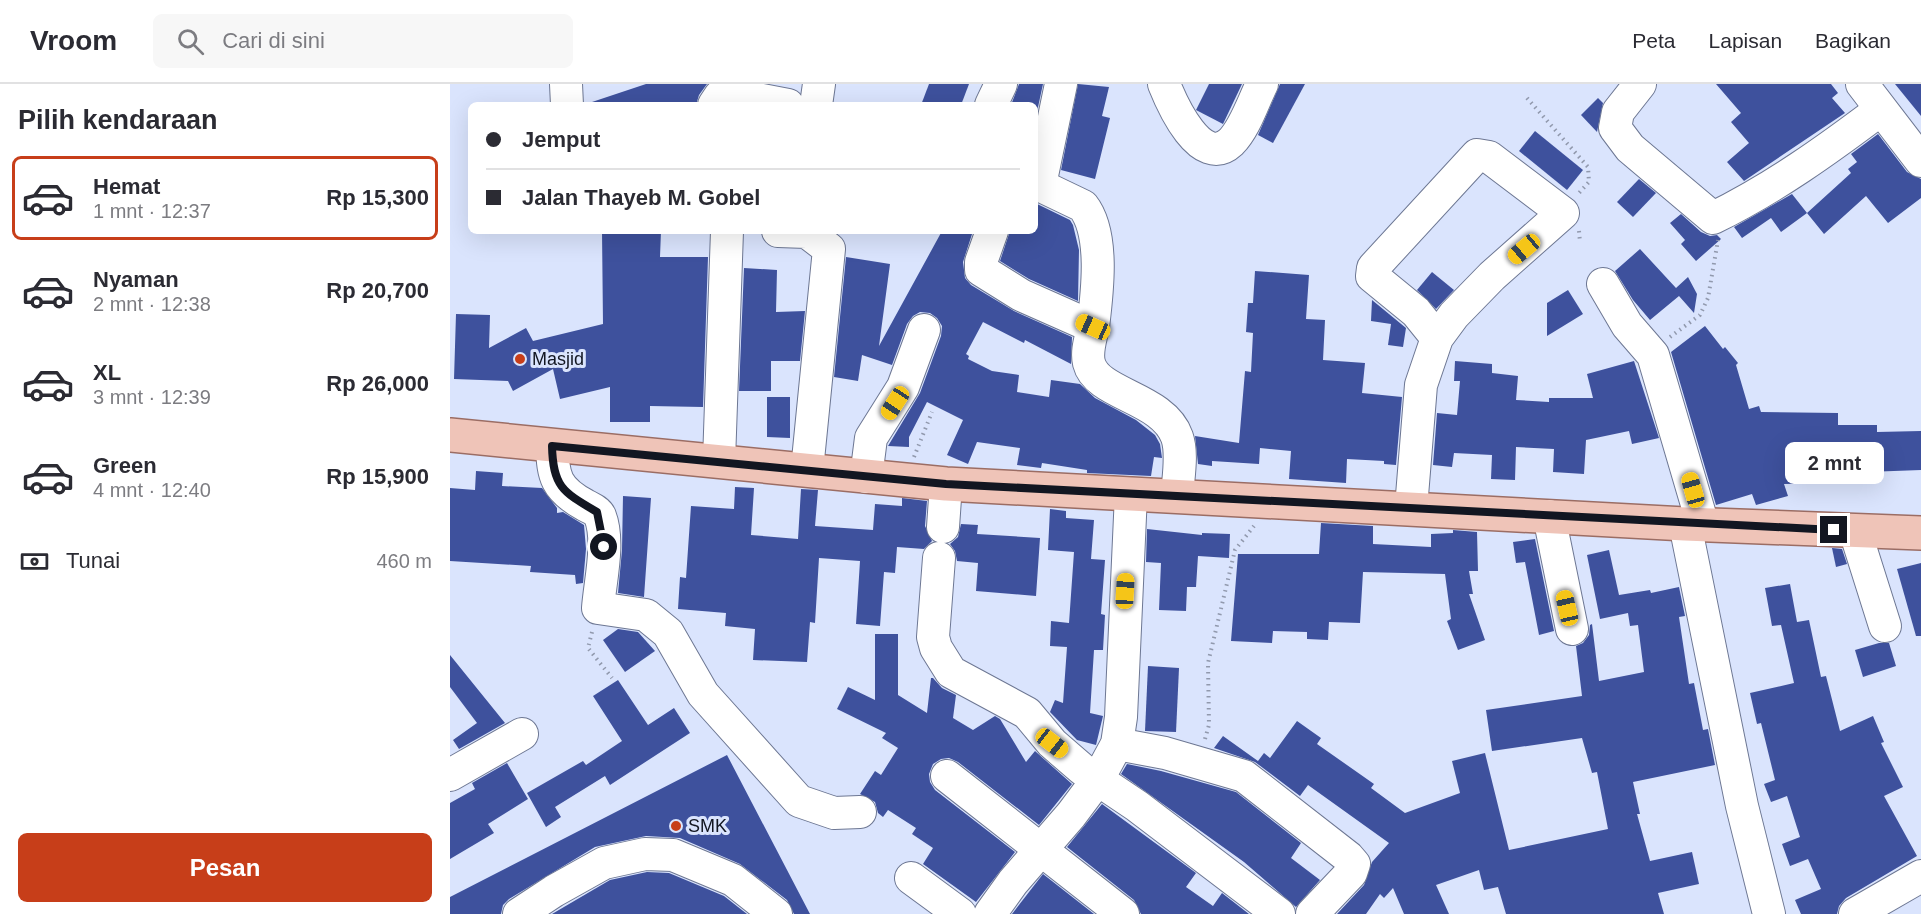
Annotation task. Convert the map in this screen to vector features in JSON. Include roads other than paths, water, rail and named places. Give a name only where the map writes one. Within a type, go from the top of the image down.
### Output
[{"type":"main road","points":[[450,435],[946,484],[1276,500],[1694,525],[1921,532]]},
{"type":"street","points":[[566,84],[567,102]]},
{"type":"street","points":[[816,102],[819,84]]},
{"type":"street","points":[[992,102],[1001,84]]},
{"type":"street","points":[[1061,84],[1038,184],[1083,206],[1097,236],[1093,327],[1088,361],[1094,375],[1105,384],[1143,402],[1173,428],[1178,439],[1178,496]]},
{"type":"street","points":[[1164,84],[1192,135],[1201,144],[1217,148],[1230,143],[1239,131],[1262,84]]},
{"type":"street","points":[[1640,84],[1618,112],[1615,128],[1630,148],[1713,218],[1750,200],[1822,154],[1880,110]]},
{"type":"street","points":[[1862,84],[1921,161]]},
{"type":"street","points":[[716,102],[726,93],[772,102]]},
{"type":"street","points":[[1412,508],[1421,385],[1437,338],[1454,315],[1484,284],[1563,213],[1489,157],[1477,155],[1373,268],[1372,276],[1416,312],[1437,338]]},
{"type":"street","points":[[719,461],[727,234]]},
{"type":"street","points":[[807,470],[830,249],[810,234]]},
{"type":"street","points":[[991,234],[981,262],[981,270],[1021,295],[1093,327]]},
{"type":"street","points":[[1603,284],[1627,325],[1653,355],[1694,525],[1742,806],[1769,914]]},
{"type":"street","points":[[866,477],[869,444],[903,387],[924,330]]},
{"type":"street","points":[[552,446],[552,473],[556,480],[575,500],[597,512],[600,517],[604,547],[598,608],[646,615],[668,633],[703,694],[799,801],[834,813],[861,812]]},
{"type":"street","points":[[943,527],[946,484]]},
{"type":"street","points":[[990,914],[1098,779],[1117,744],[1121,717],[1131,494]]},
{"type":"street","points":[[1549,516],[1572,629]]},
{"type":"street","points":[[1855,531],[1885,626]]},
{"type":"street","points":[[939,558],[933,637],[941,658],[951,672],[1027,713],[1052,743],[1279,914]]},
{"type":"street","points":[[450,774],[522,734]]},
{"type":"street","points":[[1117,744],[1197,762],[1244,776],[1351,861],[1353,868],[1351,873],[1312,914]]},
{"type":"street","points":[[947,776],[1123,914]]},
{"type":"street","points":[[519,914],[604,863],[645,854],[673,855],[733,880],[776,914]]},
{"type":"street","points":[[1855,914],[1921,876]]},
{"type":"street","points":[[911,878],[960,914]]},
{"type":"place","name":"Masjid","points":[[520,359]]},
{"type":"place","name":"SMK","points":[[676,826]]}]
